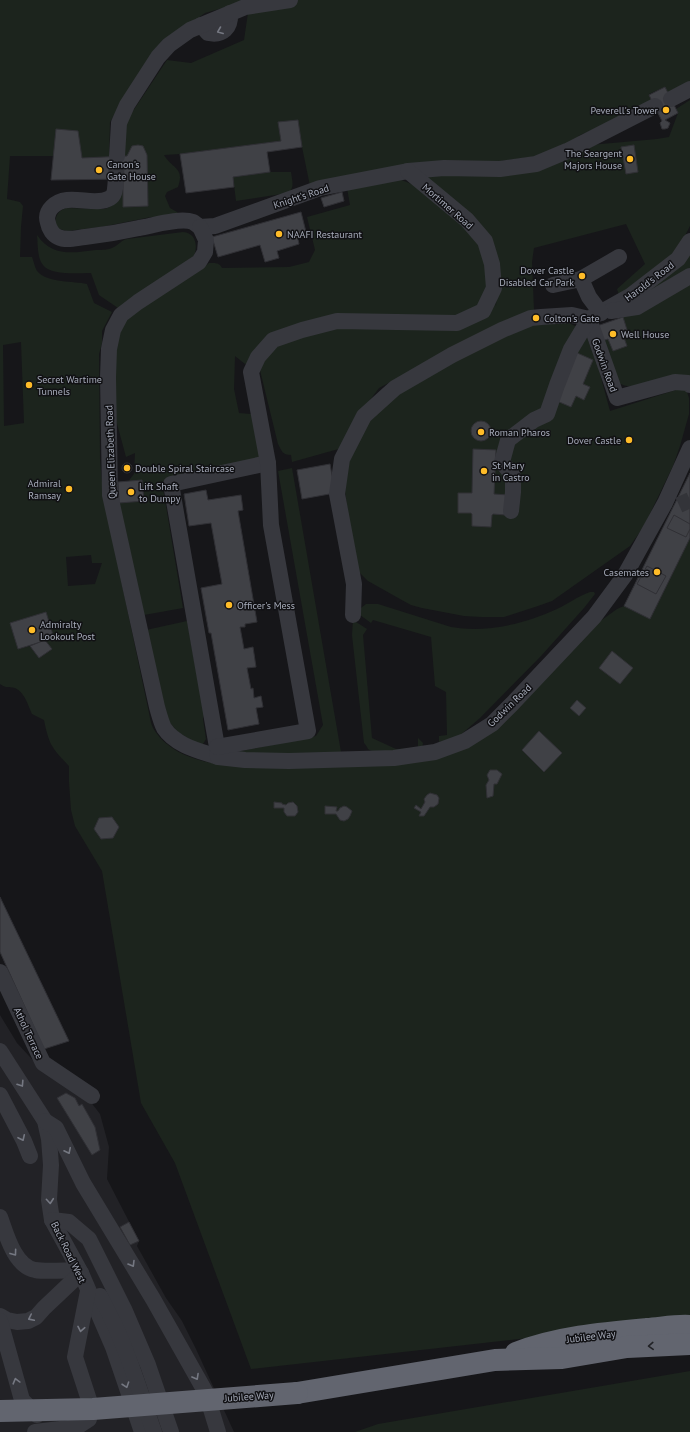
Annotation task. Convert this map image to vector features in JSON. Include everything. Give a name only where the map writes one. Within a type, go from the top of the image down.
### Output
[{"type":"highway","name":"Jubilee Way","points":[[495,1360],[531,1347],[559,1340],[631,1330],[690,1326]]},
{"type":"highway","name":"Jubilee Way","points":[[0,1411],[93,1408],[297,1393],[495,1360],[562,1358],[627,1347],[690,1344]]},
{"type":"street","points":[[117,156],[119,123],[127,105],[158,57],[169,45],[190,30],[245,7],[290,0]]},
{"type":"street","points":[[672,98],[690,89]]},
{"type":"street","name":"Knight's Road","points":[[116,179],[114,194],[105,201],[63,200],[50,208],[47,216],[48,228],[51,232],[58,238],[68,239],[108,234],[180,221],[193,222],[200,227],[215,226],[320,188],[408,171],[444,168],[500,169],[536,164],[567,151],[655,106]]},
{"type":"street","name":"Mortimer Road","points":[[218,752],[308,731],[271,525],[268,463],[251,372],[258,357],[274,340],[302,330],[337,321],[457,323],[483,311],[494,288],[492,264],[485,241],[467,220],[408,171]]},
{"type":"street","name":"Queen Elizabeth Road","points":[[200,227],[206,240],[205,252],[199,262],[121,315],[113,330],[109,350],[108,376],[110,495],[156,708],[164,728],[174,738],[187,746],[218,752]]},
{"type":"street","name":"Harold's Road","points":[[595,316],[630,296],[678,259],[690,241]]},
{"type":"street","points":[[553,285],[581,279],[619,257]]},
{"type":"street","points":[[353,615],[354,584],[337,494],[342,459],[364,416],[395,388],[452,355],[502,330],[531,318],[572,315],[595,316],[637,307],[690,276]]},
{"type":"street","points":[[581,279],[595,316]]},
{"type":"street","points":[[511,511],[513,476],[502,462],[508,440],[534,420],[547,414],[556,385],[571,349],[595,316]]},
{"type":"street","name":"Godwin Road","points":[[595,316],[617,398],[675,382],[688,383],[690,385]]},
{"type":"street","name":"Godwin Road","points":[[218,752],[245,760],[289,761],[394,758],[434,752],[465,741],[492,724],[594,617],[625,575],[672,504],[690,448]]},
{"type":"street","points":[[218,752],[171,484],[268,463]]},
{"type":"street","name":"Athol Terrace","points":[[0,972],[43,1063],[92,1096]]},
{"type":"street","name":"Back Road West","points":[[0,1051],[45,1121],[49,1139],[51,1165],[49,1200],[52,1220],[80,1272],[113,1347],[142,1432]]},
{"type":"street","points":[[0,1095],[24,1141],[30,1156]]},
{"type":"street","points":[[45,1121],[56,1128],[83,1183],[176,1340],[206,1394],[218,1432]]},
{"type":"street","points":[[0,1217],[10,1247],[24,1264],[34,1270],[80,1272]]},
{"type":"street","points":[[52,1220],[78,1256],[113,1319],[139,1387],[154,1432]]},
{"type":"street","points":[[52,1220],[85,1250],[143,1372],[161,1432]]},
{"type":"street","points":[[52,1220],[69,1222],[89,1239],[124,1309],[148,1365],[171,1432]]},
{"type":"street","points":[[0,1316],[7,1320],[17,1322],[28,1321],[36,1317],[80,1272]]},
{"type":"street","points":[[35,1432],[55,1431],[77,1427],[89,1419],[90,1403],[75,1357],[88,1291]]},
{"type":"street","points":[[0,1321],[22,1400],[55,1431]]},
{"type":"shaded area","points":[[0,0],[251,0],[205,13],[155,49],[110,122],[109,157],[82,158],[10,156],[7,199],[20,202],[23,206],[20,257],[32,257],[37,271],[42,276],[54,280],[87,284],[94,303],[112,312],[102,331],[102,343],[99,354],[100,459],[103,494],[152,725],[164,742],[171,747],[187,756],[212,763],[450,752],[581,635],[617,609],[624,606],[650,619],[690,538],[690,1320],[251,1369],[175,1163],[141,1103],[102,871],[75,826],[71,810],[69,766],[52,746],[44,720],[32,714],[26,700],[18,690],[15,688],[2,686],[0,684]],"holes":[[[21,342],[24,423],[4,426],[3,345]],[[91,555],[92,563],[102,563],[95,584],[68,586],[66,557]],[[46,612],[54,637],[45,640],[52,649],[39,658],[30,646],[18,649],[10,623]],[[112,817],[119,827],[113,838],[101,839],[94,829],[99,818]]]},
{"type":"shaded area","points":[[290,0],[690,0],[690,83],[668,93],[665,87],[649,94],[652,101],[616,120],[578,136],[590,134],[554,154],[310,186],[298,120],[278,123],[281,141],[164,155],[167,160],[177,169],[180,176],[178,187],[167,192],[165,196],[170,208],[179,215],[159,218],[151,217],[101,227],[67,231],[56,227],[58,213],[66,208],[105,209],[113,205],[118,199],[126,182],[132,146],[127,156],[124,156],[125,123],[167,60],[191,63],[244,40],[249,6]]},
{"type":"shaded area","points":[[690,100],[690,226],[675,255],[620,298],[617,289],[645,264],[626,224],[534,248],[532,262],[534,310],[491,329],[379,388],[356,419],[342,448],[292,462],[291,455],[281,451],[278,444],[258,362],[245,364],[235,356],[234,389],[239,413],[251,414],[254,421],[262,462],[162,482],[183,608],[144,615],[119,503],[144,501],[142,480],[129,481],[134,474],[135,453],[126,457],[116,420],[115,353],[117,337],[121,328],[130,316],[209,263],[218,264],[222,268],[289,267],[309,262],[315,250],[307,217],[350,205],[347,188],[394,178],[414,185],[465,224],[480,245],[488,270],[496,306],[498,267],[488,240],[471,219],[416,175],[532,170],[562,160],[590,145],[669,137],[678,113],[676,109]]},
{"type":"shaded area","points":[[270,172],[291,172],[292,189],[288,193],[236,201],[233,177]]},
{"type":"shaded area","points":[[183,232],[191,235],[195,241],[196,248],[194,256],[118,308],[99,295],[91,273],[66,273],[47,269],[41,262],[38,251],[37,235],[49,247],[56,250],[63,252],[79,252],[112,248],[123,240],[127,239]]},
{"type":"shaded area","points":[[690,252],[690,268],[635,301]]},
{"type":"shaded area","points":[[690,284],[690,380],[662,385],[638,387],[620,384],[611,372],[602,341],[608,339],[613,351],[627,346],[623,335],[628,333],[623,317]]},
{"type":"shaded area","points":[[569,323],[577,327],[586,335],[597,363],[610,411],[682,388],[686,389],[689,398],[689,414],[673,466],[644,526],[630,546],[552,601],[504,617],[464,616],[422,608],[411,605],[368,581],[359,572],[352,545],[345,491],[348,465],[357,438],[379,407],[447,363],[532,325]]},
{"type":"shaded area","points":[[292,468],[341,752],[340,754],[226,754],[316,736],[323,725],[278,471]]},
{"type":"shaded area","points":[[590,592],[594,592],[595,594],[584,608],[541,656],[480,718],[458,737],[439,742],[439,736],[447,735],[446,692],[435,686],[431,637],[373,620],[371,623],[356,612],[366,604],[378,604],[451,627],[464,629],[491,628],[532,619],[561,607]]},
{"type":"shaded area","points":[[353,620],[367,629],[363,635],[372,738],[396,749],[418,748],[418,738],[423,743],[422,748],[394,753],[379,753],[368,749],[364,743],[352,635]]},
{"type":"shaded area","points":[[187,621],[204,715],[203,719],[206,739],[203,744],[198,745],[178,732],[170,723],[164,710],[146,630]]},
{"type":"shaded area","points":[[0,1015],[17,1043],[41,1069],[90,1101],[100,1114],[109,1147],[107,1179],[139,1241],[137,1246],[166,1298],[182,1321],[234,1432],[0,1432]]},
{"type":"shaded area","points":[[690,1371],[690,1432],[355,1432],[378,1424]]},
{"type":"building","name":"Peverell's Tower","points":[[665,87],[678,113],[665,120],[670,123],[668,128],[662,129],[660,123],[662,121],[649,95]]},
{"type":"building","points":[[298,120],[302,147],[267,152],[270,172],[233,177],[234,187],[186,193],[180,154],[281,141],[278,122]]},
{"type":"building","name":"Canon's Gate House","points":[[56,129],[78,131],[82,158],[127,156],[132,146],[143,146],[147,155],[148,206],[123,207],[123,179],[51,180]]},
{"type":"building","name":"The Seargent Majors House","points":[[634,145],[638,172],[626,174],[621,147]]},
{"type":"building","points":[[342,192],[344,201],[324,207],[321,198]]},
{"type":"building","points":[[301,212],[306,232],[297,235],[299,244],[277,251],[279,258],[265,262],[260,245],[218,257],[212,237]]},
{"type":"building","name":"Well House","points":[[623,317],[628,333],[623,335],[627,346],[613,351],[608,339],[602,341],[597,326]]},
{"type":"building","points":[[575,352],[593,360],[583,384],[590,387],[584,400],[576,396],[571,407],[557,401]]},
{"type":"building","name":"Roman Pharos","points":[[477,421],[485,421],[491,427],[491,435],[485,441],[477,441],[471,435],[471,427]]},
{"type":"building","name":"St Mary in Castro","points":[[473,449],[496,450],[494,494],[508,495],[506,515],[493,514],[491,527],[472,526],[471,513],[458,513],[458,493],[472,493]]},
{"type":"building","name":"Double Spiral Staircase","points":[[125,463],[129,463],[131,464],[131,472],[125,473],[122,470],[122,466]]},
{"type":"building","points":[[330,464],[335,493],[302,499],[297,470]]},
{"type":"building","name":"Casemates","points":[[690,473],[690,538],[650,619],[624,606]]},
{"type":"building","name":"Lift Shaft to Dumpy","points":[[142,480],[144,501],[119,503],[118,482]]},
{"type":"building","name":"Officer's Mess","points":[[206,490],[208,500],[241,495],[243,510],[238,511],[257,622],[245,624],[245,627],[240,627],[244,649],[253,647],[256,667],[247,668],[251,689],[253,688],[254,698],[261,696],[263,707],[256,708],[259,724],[228,730],[211,633],[209,633],[201,588],[222,584],[211,523],[189,526],[184,494]]},
{"type":"building","points":[[674,515],[690,524],[690,529],[686,537],[667,528]]},
{"type":"building","points":[[647,566],[666,576],[656,594],[637,584]]},
{"type":"building","name":"Admiralty Lookout Post","points":[[46,612],[54,638],[18,649],[10,623]]},
{"type":"building","points":[[45,640],[52,649],[39,658],[30,646]]},
{"type":"building","points":[[612,651],[633,668],[620,684],[599,668]]},
{"type":"building","points":[[577,700],[586,708],[579,716],[570,708]]},
{"type":"building","points":[[539,731],[562,753],[544,772],[522,750]]},
{"type":"building","points":[[490,770],[497,770],[502,774],[497,784],[494,784],[493,796],[487,798],[486,785],[489,780],[487,775]]},
{"type":"building","points":[[430,793],[437,795],[439,798],[438,804],[434,807],[430,807],[424,816],[419,816],[421,812],[414,808],[416,805],[421,809],[425,802],[424,799]]},
{"type":"building","points":[[274,802],[286,805],[293,802],[297,806],[298,812],[295,816],[287,816],[284,812],[284,808],[274,808]]},
{"type":"building","points":[[325,806],[337,807],[336,811],[338,811],[344,806],[352,811],[348,819],[344,821],[340,820],[336,814],[325,814]]},
{"type":"building","points":[[112,817],[119,827],[113,838],[101,839],[94,829],[99,818]]},
{"type":"building","points":[[0,897],[69,1041],[44,1049],[0,952]]},
{"type":"building","points":[[66,1093],[75,1098],[79,1106],[82,1104],[95,1127],[100,1150],[92,1155],[57,1098]]},
{"type":"building","points":[[129,1222],[139,1241],[130,1245],[120,1227]]},
{"type":"tunnel","points":[[116,179],[117,156]]},
{"type":"tunnel","points":[[679,505],[690,500]]},
{"type":"place","name":"Peverell's Tower","points":[[666,110]]},
{"type":"place","name":"The Seargent Majors House","points":[[630,159]]},
{"type":"place","name":"Canon's Gate House","points":[[99,170]]},
{"type":"place","name":"NAAFI Restaurant","points":[[279,234]]},
{"type":"place","name":"Dover Castle Disabled Car Park","points":[[582,276]]},
{"type":"place","name":"Colton's Gate","points":[[536,318]]},
{"type":"place","name":"Well House","points":[[613,334]]},
{"type":"place","name":"Secret Wartime Tunnels","points":[[29,385]]},
{"type":"place","name":"Roman Pharos","points":[[481,432]]},
{"type":"place","name":"Dover Castle","points":[[629,440]]},
{"type":"place","name":"Double Spiral Staircase","points":[[127,468]]},
{"type":"place","name":"St Mary in Castro","points":[[484,471]]},
{"type":"place","name":"Admiral Ramsay","points":[[69,489]]},
{"type":"place","name":"Lift Shaft to Dumpy","points":[[131,492]]},
{"type":"place","name":"Casemates","points":[[657,572]]},
{"type":"place","name":"Officer's Mess","points":[[229,605]]},
{"type":"place","name":"Admiralty Lookout Post","points":[[32,630]]}]
